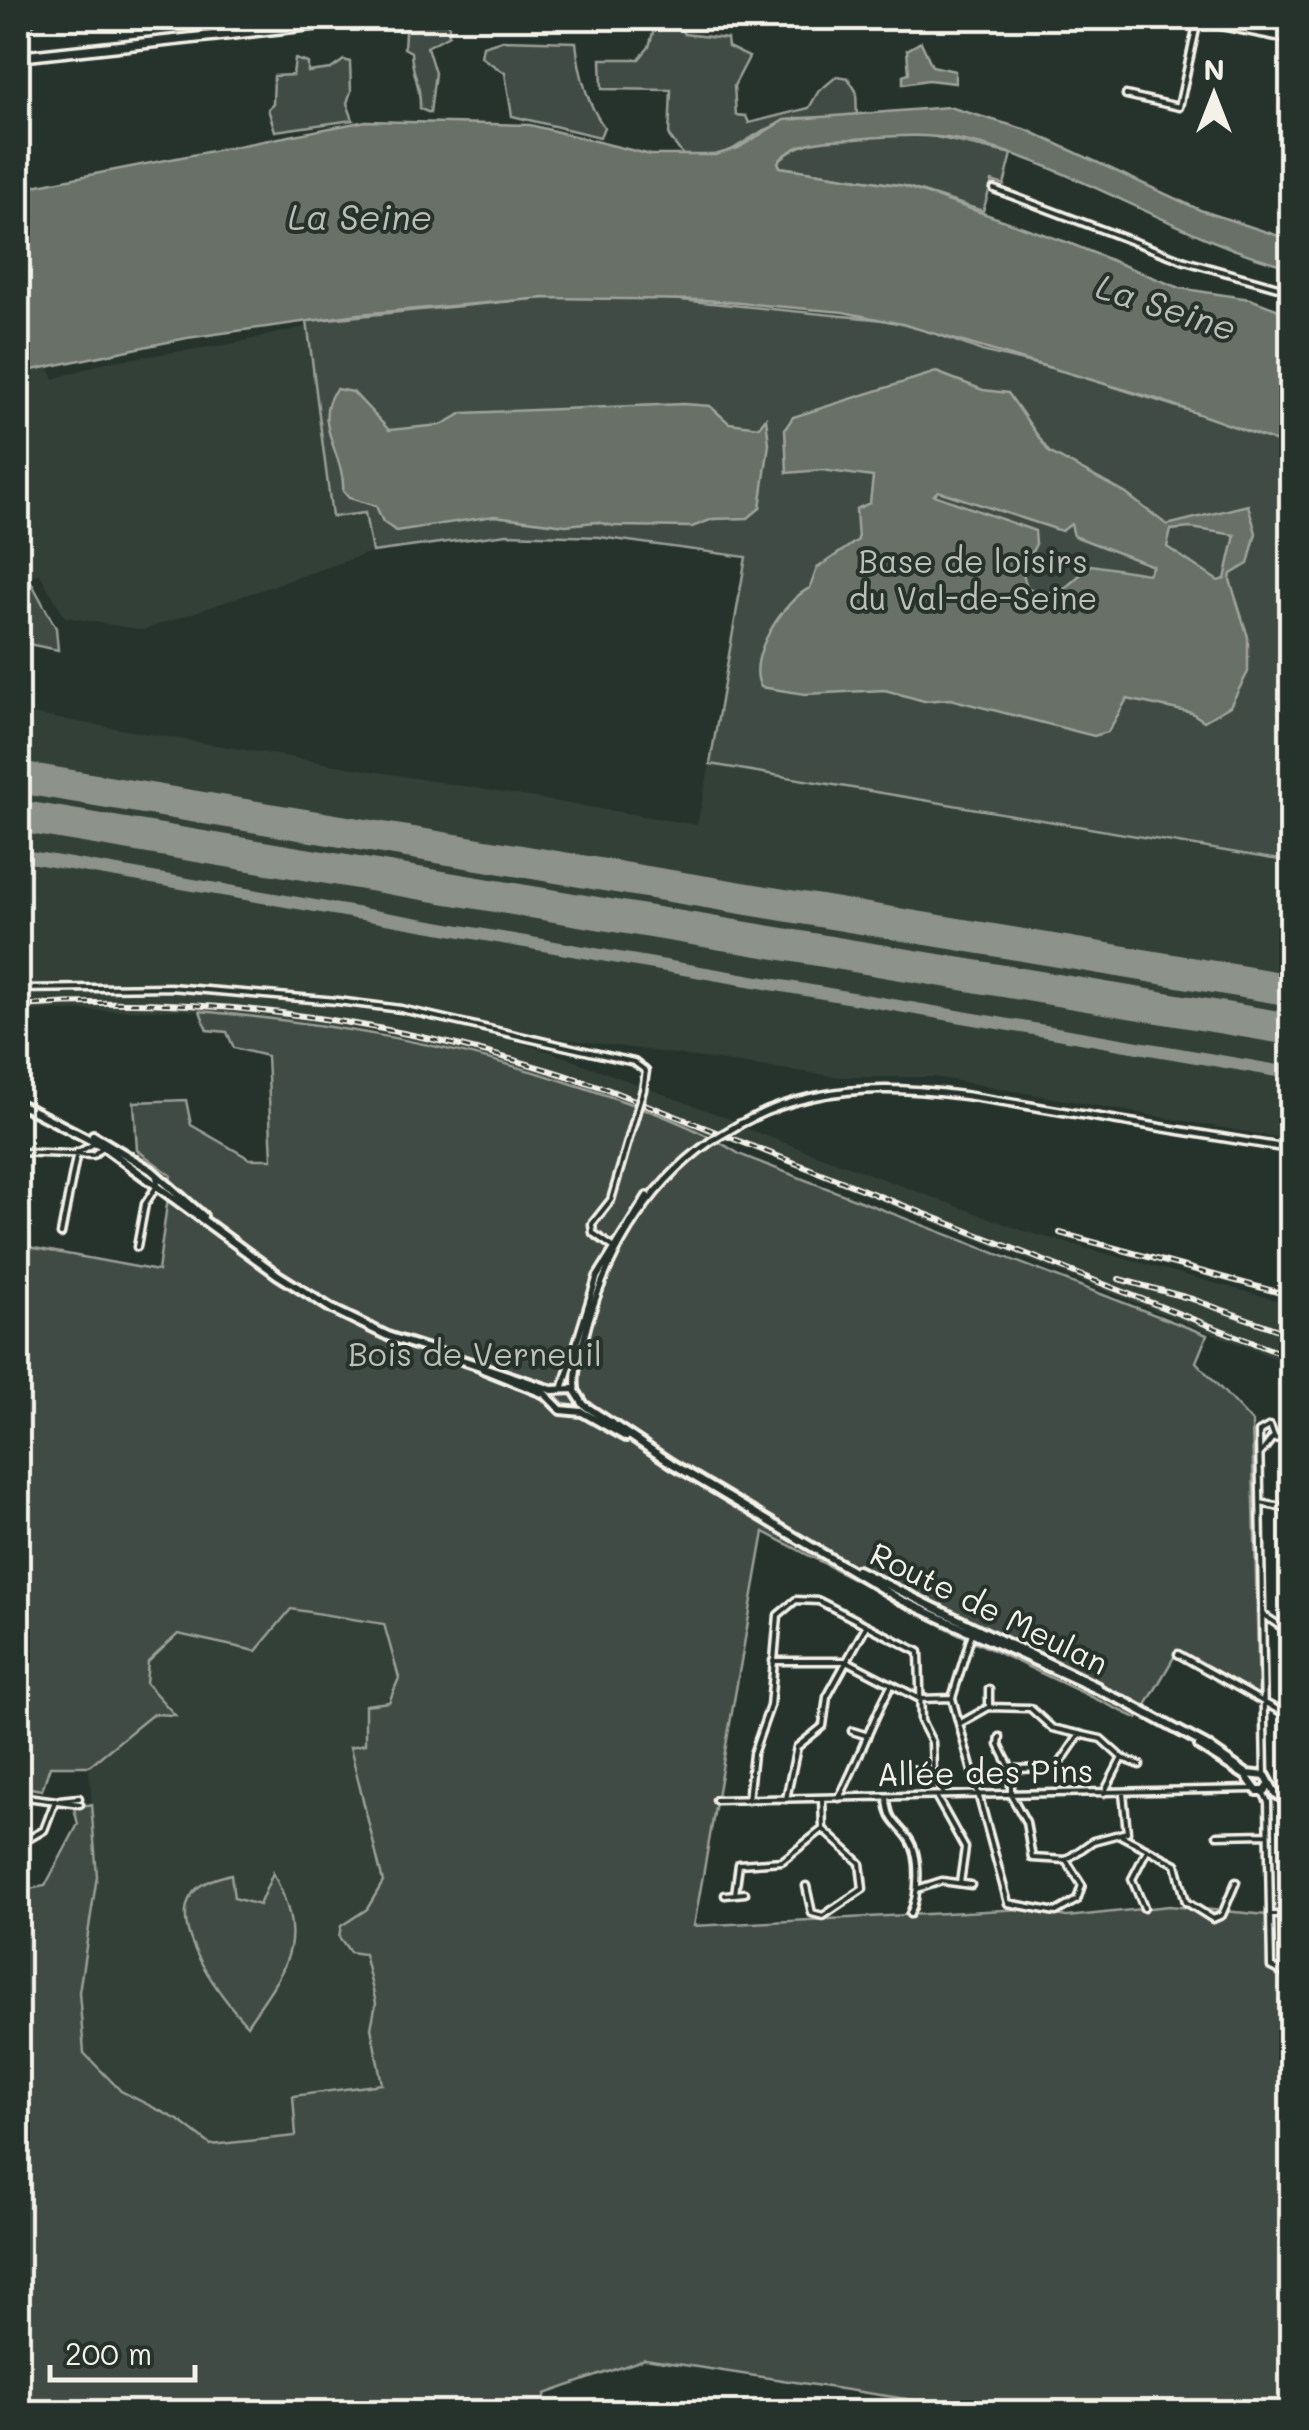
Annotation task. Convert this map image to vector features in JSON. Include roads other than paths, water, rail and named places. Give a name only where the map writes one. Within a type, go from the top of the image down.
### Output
[{"type":"main road","points":[[18,57],[377,18]]},
{"type":"main road","points":[[1194,18],[1292,38]]},
{"type":"main road","points":[[18,1104],[155,1173],[206,1221]]},
{"type":"main road","points":[[30,1109],[102,1143],[332,1310],[390,1337],[578,1394],[572,1411]]},
{"type":"main road","name":"Route de Meulan","points":[[450,1356],[545,1394],[572,1411],[585,1413],[901,1600],[1124,1700],[1247,1774],[1264,1777]]},
{"type":"main road","points":[[556,1404],[562,1389]]},
{"type":"main road","name":"Route de Meulan","points":[[578,1394],[598,1415],[672,1463]]},
{"type":"main road","name":"Route de Meulan","points":[[1174,1728],[1264,1792]]},
{"type":"main road","points":[[1253,1787],[1264,1777]]},
{"type":"main road","points":[[1264,1777],[1264,1792],[1279,1796]]},
{"type":"main road","points":[[1264,1777],[1292,1805]]},
{"type":"street","points":[[18,28],[35,18]]},
{"type":"street","points":[[1126,95],[1179,107],[1194,18]]},
{"type":"street","points":[[1255,31],[1260,18]]},
{"type":"street","points":[[994,188],[1185,260],[1292,291]]},
{"type":"street","points":[[18,989],[170,987],[401,1009],[634,1062],[646,1071],[644,1090],[612,1200],[592,1224],[594,1233],[614,1248]]},
{"type":"street","points":[[562,1389],[592,1292],[614,1248],[660,1184],[711,1141],[772,1108],[836,1091],[918,1088],[1292,1149]]},
{"type":"street","points":[[61,1234],[78,1152],[84,1141],[82,1134]]},
{"type":"street","points":[[18,1152],[78,1152],[102,1143]]},
{"type":"street","points":[[137,1246],[146,1204],[158,1185],[155,1173]]},
{"type":"street","points":[[578,1394],[575,1378],[587,1324],[614,1248]]},
{"type":"street","points":[[1264,1777],[1260,1434],[1265,1426],[1292,1436]]},
{"type":"street","points":[[1260,1454],[1274,1430]]},
{"type":"street","points":[[1260,1434],[1270,1440],[1292,1436]]},
{"type":"street","points":[[1260,1503],[1292,1508]]},
{"type":"street","points":[[748,1800],[753,1754],[770,1706],[778,1615],[796,1600],[819,1601],[865,1628],[919,1652],[922,1720],[932,1742],[933,1772],[945,1796]]},
{"type":"street","points":[[1262,1614],[1292,1634]]},
{"type":"street","points":[[786,1799],[794,1754],[802,1741],[823,1726],[824,1703],[865,1628]]},
{"type":"street","points":[[976,1632],[952,1698],[1008,1903],[1056,1912],[1080,1898],[1082,1884],[1066,1860]]},
{"type":"street","points":[[1178,1654],[1292,1718]]},
{"type":"street","points":[[773,1661],[847,1661],[920,1699],[952,1698]]},
{"type":"street","points":[[839,1798],[892,1684]]},
{"type":"street","points":[[989,1689],[989,1707]]},
{"type":"street","points":[[958,1724],[989,1707],[1030,1708],[1052,1728],[1100,1738],[1122,1758],[1140,1766]]},
{"type":"street","points":[[852,1732],[866,1735]]},
{"type":"street","points":[[1012,1769],[1057,1768],[1080,1734]]},
{"type":"street","points":[[1000,1737],[999,1745],[1012,1769],[1010,1795],[1026,1822],[1032,1858],[1066,1860],[1100,1838],[1122,1836],[1127,1832],[1128,1817],[1122,1792]]},
{"type":"street","points":[[1104,1793],[1122,1758]]},
{"type":"street","points":[[908,1769],[933,1772]]},
{"type":"street","name":"Allée des Pins","points":[[716,1800],[1253,1787]]},
{"type":"street","points":[[1264,1792],[1268,1802],[1270,1967],[1292,1977]]},
{"type":"street","points":[[18,1796],[79,1801]]},
{"type":"street","points":[[936,1796],[965,1848],[960,1883]]},
{"type":"street","points":[[1268,1802],[1279,1796]]},
{"type":"street","points":[[887,1797],[890,1821],[912,1848],[917,1889],[910,1914]]},
{"type":"street","points":[[806,1886],[812,1913],[823,1916],[863,1889],[860,1863],[823,1828],[822,1798]]},
{"type":"street","points":[[18,1845],[44,1830],[55,1801]]},
{"type":"street","points":[[735,1894],[738,1864],[782,1861],[823,1828]]},
{"type":"street","points":[[1217,1835],[1268,1834]]},
{"type":"street","points":[[1122,1836],[1176,1864],[1186,1902],[1213,1919],[1222,1915],[1237,1889],[1236,1882]]},
{"type":"street","points":[[1144,1908],[1132,1880],[1147,1850]]},
{"type":"street","points":[[917,1889],[942,1881],[972,1885]]},
{"type":"street","points":[[725,1895],[745,1893]]},
{"type":"street","points":[[1270,1916],[1292,1915]]},
{"type":"water","points":[[921,42],[932,66],[955,71],[955,83],[928,80],[903,84],[903,75],[909,73],[907,50]]},
{"type":"water","name":"La Seine","points":[[949,107],[1027,130],[1200,210],[1291,240],[1291,267],[1200,236],[1014,154],[968,142],[916,136],[823,141],[794,149],[778,162],[780,167],[904,186],[1069,243],[1179,288],[1250,299],[1287,313],[1292,324],[1291,447],[1160,400],[902,324],[843,312],[705,300],[544,298],[359,314],[187,338],[18,373],[18,189],[366,121],[530,125],[651,155],[715,155],[738,148],[784,120]]},
{"type":"water","points":[[936,372],[983,390],[1008,393],[1049,452],[1125,493],[1167,525],[1248,505],[1256,533],[1248,564],[1231,574],[1230,580],[1248,637],[1248,672],[1230,706],[1204,721],[1192,713],[1127,699],[1108,732],[1094,736],[950,699],[924,701],[885,690],[805,694],[761,687],[758,661],[770,631],[790,604],[810,588],[817,568],[858,540],[856,509],[870,503],[873,477],[822,470],[787,473],[785,429],[793,417]],"holes":[[[938,491],[1062,531],[1071,524],[1074,536],[1153,566],[1148,574],[1091,565],[1063,590],[1041,594],[1027,587],[1022,571],[1036,544],[1035,531],[934,495]],[[1191,528],[1235,535],[1225,579],[1218,581],[1167,547],[1171,530]]]},
{"type":"water","points":[[336,389],[353,392],[389,430],[441,425],[463,413],[684,404],[710,406],[729,423],[759,427],[766,418],[769,444],[760,508],[748,518],[713,519],[692,527],[614,526],[596,522],[566,525],[494,516],[396,531],[383,522],[376,506],[349,498],[343,491],[327,414]]},
{"type":"railway","points":[[18,1006],[93,1003],[241,1009],[388,1030],[461,1046],[604,1088],[1292,1358]]},
{"type":"railway","points":[[1060,1233],[1292,1296]]},
{"type":"railway","points":[[1119,1279],[1192,1299],[1292,1335]]},
{"type":"park label","name":"Base de loisirs du Val-de-Seine","points":[[973,580]]},
{"type":"park label","name":"Bois de Verneuil","points":[[475,1355]]}]
